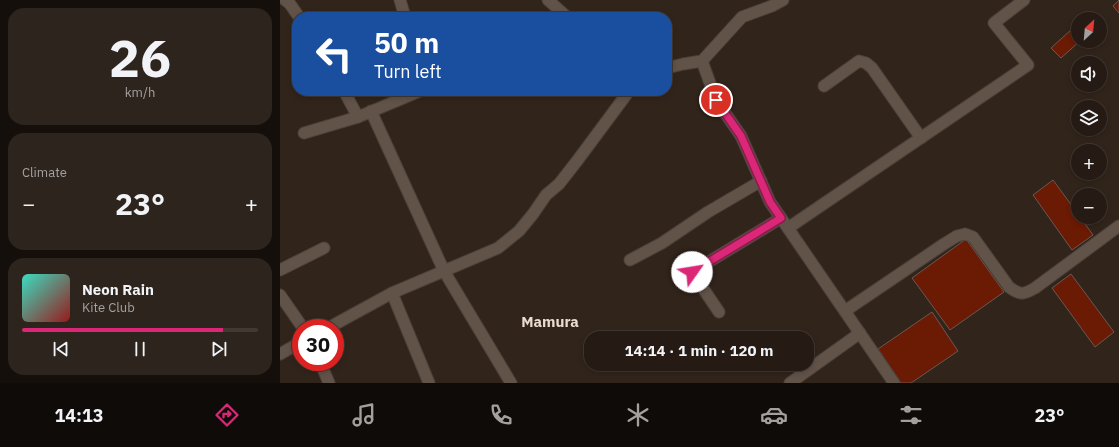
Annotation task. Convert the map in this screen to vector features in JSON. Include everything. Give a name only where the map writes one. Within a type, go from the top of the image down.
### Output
[{"type":"street","points":[[285,0],[296,12]]},
{"type":"street","points":[[400,0],[404,12]]},
{"type":"street","points":[[548,0],[561,12]]},
{"type":"street","points":[[672,67],[702,61],[742,17],[772,6],[782,0]]},
{"type":"street","points":[[788,228],[1028,65],[994,23],[1024,0]]},
{"type":"street","points":[[702,61],[716,100],[741,136],[770,202],[894,383]]},
{"type":"street","points":[[824,86],[859,61],[866,63],[872,68],[921,138]]},
{"type":"street","points":[[347,96],[358,117]]},
{"type":"street","points":[[304,133],[358,117],[408,96]]},
{"type":"street","points":[[344,320],[392,294],[498,248],[519,232],[546,195],[559,184],[625,96]]},
{"type":"street","points":[[371,111],[444,271],[511,383]]},
{"type":"street","points":[[630,260],[662,243],[708,212],[761,181]]},
{"type":"street","points":[[719,312],[692,272],[781,218]]},
{"type":"street","points":[[845,311],[957,236],[965,234],[973,237],[1009,287],[1017,293],[1026,293],[1035,288],[1119,226]]},
{"type":"street","points":[[280,270],[324,248]]},
{"type":"street","points":[[392,294],[429,383]]},
{"type":"street","points":[[280,295],[297,319]]},
{"type":"street","points":[[790,383],[860,333]]},
{"type":"street","points":[[280,354],[292,347]]},
{"type":"street","points":[[324,371],[329,383]]},
{"type":"building","points":[[1119,0],[1119,13],[1113,6]]},
{"type":"building","points":[[1071,30],[1072,48],[1061,58],[1051,48]]},
{"type":"building","points":[[1053,180],[1071,204],[1071,224],[1085,224],[1093,235],[1072,250],[1033,195]]},
{"type":"building","points":[[966,239],[1004,292],[950,330],[912,278]]},
{"type":"building","points":[[1071,274],[1114,332],[1095,347],[1052,288]]},
{"type":"building","points":[[932,312],[958,351],[911,383],[901,383],[878,349]]},
{"type":"district","name":"Mamura","points":[[550,321]]},
{"type":"route","points":[[692,272],[781,218],[770,202],[741,136],[716,100]]}]
